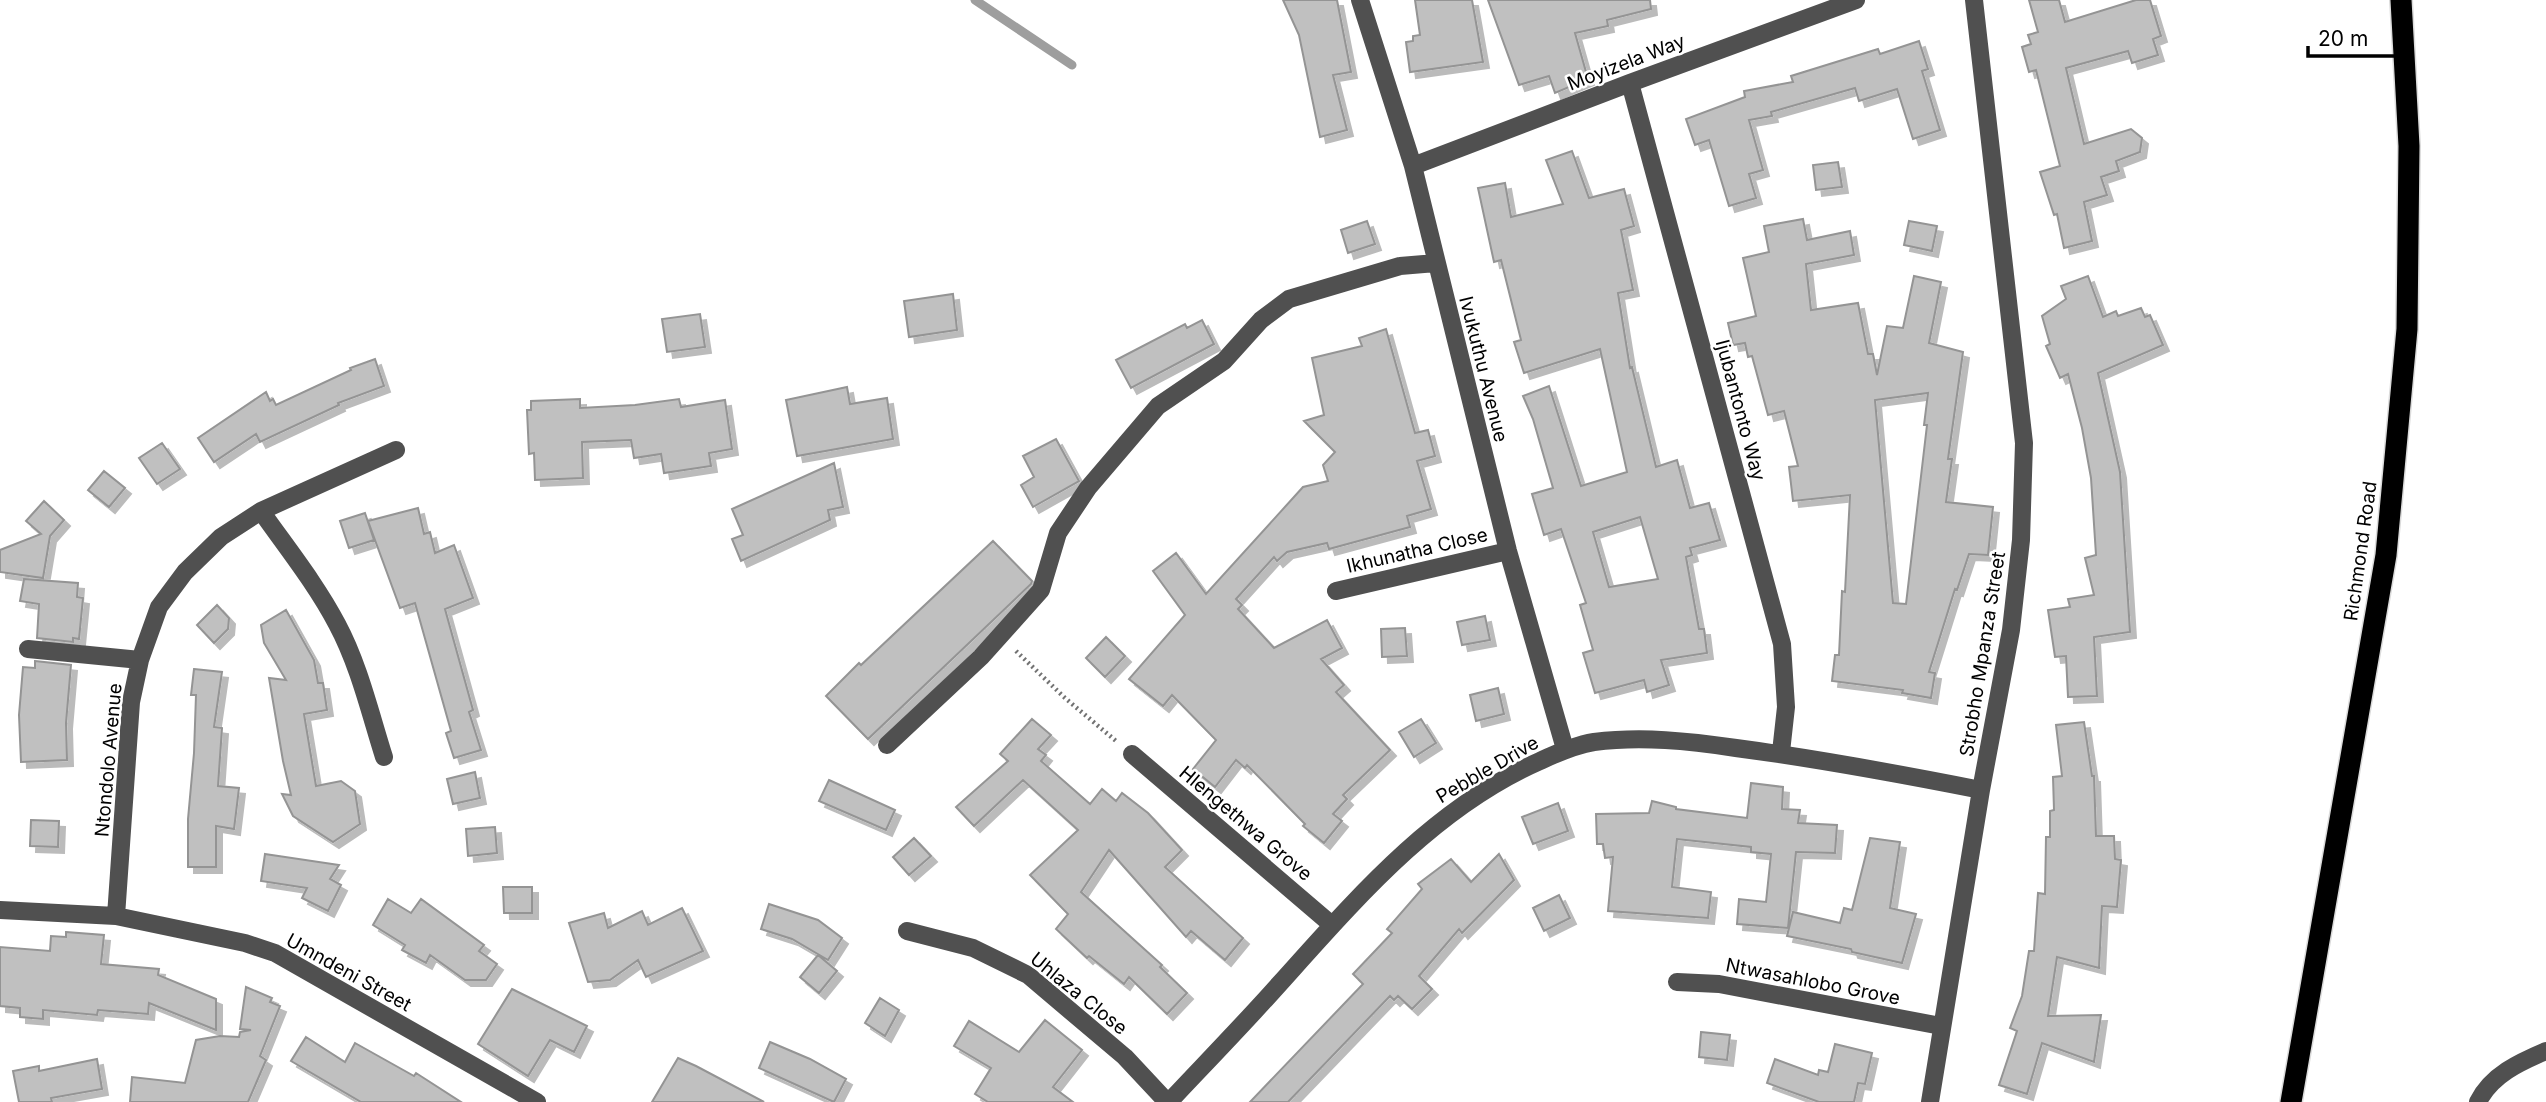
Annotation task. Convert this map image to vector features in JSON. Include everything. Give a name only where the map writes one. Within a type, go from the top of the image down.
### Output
[{"type":"highway","name":"Richmond Road","points":[[2291,1102],[2386,555],[2407,329],[2409,146],[2401,0]]},
{"type":"street","name":"Ivukuthu Avenue","points":[[1360,0],[1413,166],[1508,551],[1565,749]]},
{"type":"street","name":"Moyizela Way","points":[[1413,166],[1856,0]]},
{"type":"street","name":"Strobho Mpanza Street","points":[[1930,1102],[1981,790],[2011,630],[2021,540],[2024,443],[1974,0]]},
{"type":"street","name":"Ijubantonto Way","points":[[1630,83],[1782,644],[1786,706],[1781,752]]},
{"type":"street","points":[[887,745],[981,657],[1041,590],[1058,533],[1088,488],[1158,406],[1224,361],[1261,320],[1289,299],[1400,266],[1436,263]]},
{"type":"street","name":"Ntondolo Avenue","points":[[116,916],[131,702],[140,660],[159,607],[185,572],[221,537],[261,511],[396,450]]},
{"type":"street","points":[[261,511],[304,571],[337,624],[360,679],[384,757]]},
{"type":"street","name":"Ikhunatha Close","points":[[1336,591],[1508,551]]},
{"type":"street","points":[[28,649],[140,660]]},
{"type":"street","name":"Pebble Drive","points":[[1168,1102],[1332,925],[1437,822],[1524,768],[1565,749],[1592,742],[1634,739],[1694,741],[1781,752],[1981,790]]},
{"type":"street","name":"Hlengethwa Grove","points":[[1132,754],[1332,925]]},
{"type":"street","name":"Umndeni Street","points":[[0,910],[116,916],[245,943],[275,953],[537,1102]]},
{"type":"street","name":"Uhlaza Close","points":[[907,931],[973,948],[1028,975],[1125,1057],[1168,1102]]},
{"type":"street","name":"Ntwasahlobo Grove","points":[[1677,982],[1719,984],[1941,1026]]},
{"type":"street","points":[[2478,1102],[2499,1076],[2519,1062],[2546,1051]]},
{"type":"path","points":[[1000,636],[1065,698],[1132,754]]},
{"type":"building","points":[[1283,0],[1337,0],[1351,72],[1333,75],[1347,130],[1320,137],[1299,35]]},
{"type":"building","points":[[1415,0],[1472,0],[1483,62],[1410,72],[1406,42],[1413,41],[1413,36],[1420,35]]},
{"type":"building","points":[[1488,0],[1650,0],[1651,9],[1607,20],[1608,26],[1575,33],[1588,79],[1555,93],[1549,76],[1519,85]]},
{"type":"building","points":[[2029,0],[2059,0],[2065,22],[2136,0],[2150,0],[2161,36],[2153,39],[2158,55],[2132,63],[2128,51],[2066,68],[2084,144],[2131,129],[2142,138],[2140,152],[2116,161],[2119,171],[2101,177],[2107,195],[2084,202],[2092,241],[2064,248],[2057,214],[2054,215],[2040,172],[2060,166],[2036,70],[2029,72],[2022,47],[2031,44],[2028,35],[2038,32]]},
{"type":"building","points":[[1919,41],[1928,69],[1922,71],[1940,130],[1913,139],[1897,89],[1859,101],[1855,88],[1771,112],[1772,116],[1749,120],[1763,170],[1749,174],[1756,198],[1729,206],[1709,140],[1695,145],[1686,119],[1745,97],[1744,91],[1793,82],[1791,76],[1878,49],[1880,54]]},
{"type":"building","points":[[1572,151],[1589,198],[1624,189],[1634,226],[1621,230],[1633,290],[1618,293],[1630,368],[1632,367],[1656,467],[1677,460],[1690,508],[1709,503],[1720,540],[1690,548],[1692,555],[1686,557],[1699,629],[1704,629],[1707,653],[1661,660],[1669,685],[1647,692],[1644,680],[1595,693],[1583,653],[1593,650],[1580,605],[1586,603],[1561,529],[1544,535],[1532,494],[1553,488],[1533,419],[1523,396],[1549,386],[1581,486],[1627,472],[1600,349],[1524,373],[1514,342],[1521,340],[1501,260],[1494,262],[1478,188],[1505,183],[1511,217],[1563,204],[1546,160]],"holes":[[[1640,517],[1658,579],[1609,587],[1593,532]]]},
{"type":"building","points":[[1838,162],[1842,187],[1816,190],[1813,165]]},
{"type":"building","points":[[1803,219],[1807,240],[1850,231],[1854,255],[1806,264],[1811,310],[1858,303],[1868,354],[1873,354],[1877,375],[1887,326],[1903,328],[1914,276],[1941,282],[1929,343],[1963,352],[1948,459],[1952,459],[1946,502],[1993,507],[1988,555],[1969,554],[1957,590],[1955,589],[1929,672],[1935,673],[1931,698],[1902,693],[1903,690],[1832,681],[1835,655],[1839,655],[1850,495],[1793,501],[1789,467],[1798,466],[1784,411],[1768,415],[1752,356],[1748,357],[1745,343],[1733,345],[1728,323],[1756,316],[1743,258],[1769,252],[1764,226]],"holes":[[[1928,393],[1924,425],[1927,425],[1906,604],[1893,603],[1875,400]]]},
{"type":"building","points":[[1367,221],[1375,244],[1348,253],[1341,230]]},
{"type":"building","points":[[1909,221],[1937,226],[1932,251],[1904,245]]},
{"type":"building","points":[[2088,276],[2103,317],[2116,311],[2118,316],[2141,308],[2145,317],[2150,315],[2163,345],[2098,373],[2120,472],[2130,632],[2094,637],[2097,696],[2068,697],[2066,656],[2055,657],[2048,610],[2070,607],[2068,599],[2094,595],[2085,558],[2096,555],[2091,478],[2068,374],[2060,378],[2046,346],[2050,344],[2042,316],[2066,299],[2061,286]]},
{"type":"building","points":[[953,294],[957,330],[909,337],[904,301]]},
{"type":"building","points":[[700,314],[705,347],[667,352],[662,319]]},
{"type":"building","points":[[1202,320],[1214,344],[1131,388],[1116,360],[1185,324],[1187,328]]},
{"type":"building","points":[[1386,329],[1415,433],[1428,430],[1435,456],[1417,461],[1431,509],[1407,516],[1410,527],[1329,549],[1327,543],[1287,552],[1277,561],[1274,557],[1236,599],[1242,605],[1238,609],[1274,648],[1327,620],[1342,648],[1321,659],[1344,685],[1336,692],[1390,750],[1343,795],[1347,799],[1333,814],[1342,821],[1324,843],[1303,826],[1305,824],[1247,765],[1245,768],[1236,760],[1215,787],[1193,769],[1216,740],[1172,695],[1163,706],[1129,679],[1185,615],[1153,571],[1176,553],[1206,594],[1303,487],[1328,481],[1323,465],[1335,452],[1304,421],[1324,415],[1312,358],[1362,346],[1359,338]]},
{"type":"building","points":[[375,359],[384,386],[338,403],[339,405],[260,442],[256,434],[214,462],[198,438],[266,392],[270,401],[273,399],[276,405],[351,370],[350,368]]},
{"type":"building","points":[[847,387],[850,404],[887,398],[893,439],[797,456],[786,400]]},
{"type":"building","points":[[580,399],[580,408],[679,399],[681,407],[725,400],[732,449],[709,453],[711,466],[664,473],[661,454],[634,458],[631,440],[582,442],[583,478],[535,480],[534,453],[529,454],[527,410],[531,410],[531,401]]},
{"type":"building","points":[[1056,439],[1079,481],[1033,507],[1021,485],[1034,477],[1023,456]]},
{"type":"building","points":[[162,443],[180,469],[157,484],[139,458]]},
{"type":"building","points":[[834,463],[843,507],[828,510],[830,520],[741,561],[732,539],[743,535],[732,509]]},
{"type":"building","points":[[104,471],[125,488],[109,507],[88,490]]},
{"type":"building","points":[[44,501],[64,520],[50,536],[43,578],[0,572],[0,550],[41,534],[26,521]]},
{"type":"building","points":[[418,508],[424,534],[430,532],[435,553],[454,545],[473,598],[445,609],[473,710],[469,712],[481,750],[454,758],[446,733],[451,731],[415,603],[400,608],[368,521]]},
{"type":"building","points":[[365,513],[374,540],[349,548],[340,521]]},
{"type":"building","points":[[993,541],[1032,581],[1031,584],[868,739],[826,696]]},
{"type":"building","points":[[24,579],[78,583],[77,597],[83,598],[79,639],[73,638],[73,642],[37,638],[39,604],[20,601]]},
{"type":"building","points":[[217,605],[229,618],[228,629],[214,643],[197,625]]},
{"type":"building","points":[[286,610],[314,660],[318,683],[323,683],[327,710],[304,714],[316,786],[341,781],[355,791],[360,824],[333,842],[293,816],[282,794],[291,795],[269,678],[286,680],[264,643],[261,625]]},
{"type":"building","points":[[1485,616],[1490,640],[1462,645],[1457,622]]},
{"type":"building","points":[[1405,628],[1407,656],[1382,657],[1381,629]]},
{"type":"building","points":[[1106,637],[1125,656],[1105,677],[1086,658]]},
{"type":"building","points":[[35,661],[71,665],[66,723],[67,760],[21,762],[19,715],[23,667],[35,668]]},
{"type":"building","points":[[194,669],[222,672],[214,727],[222,728],[218,786],[239,788],[234,829],[216,826],[216,867],[188,867],[188,819],[196,695],[191,695]]},
{"type":"building","points":[[1498,688],[1504,714],[1476,721],[1470,695]]},
{"type":"building","points":[[1032,719],[1051,735],[1038,749],[1046,755],[1041,761],[1090,804],[1102,789],[1116,801],[1122,793],[1148,813],[1182,850],[1165,867],[1243,938],[1225,960],[1191,931],[1186,937],[1109,850],[1081,892],[1162,965],[1160,967],[1187,993],[1167,1014],[1129,977],[1124,984],[1089,956],[1087,958],[1056,929],[1068,914],[1030,875],[1078,830],[1023,780],[974,826],[956,807],[1008,761],[1000,754]]},
{"type":"building","points":[[1421,719],[1436,743],[1414,757],[1399,732]]},
{"type":"building","points":[[2084,722],[2094,776],[2096,836],[2114,836],[2115,859],[2121,860],[2117,907],[2102,906],[2099,968],[2057,957],[2048,1016],[2101,1015],[2094,1062],[2042,1043],[2027,1094],[1999,1085],[2017,1031],[2010,1028],[2022,996],[2029,951],[2034,951],[2038,893],[2045,894],[2046,837],[2050,837],[2050,811],[2054,810],[2053,777],[2062,776],[2056,725]]},
{"type":"building","points":[[475,772],[480,798],[453,804],[447,779]]},
{"type":"building","points":[[829,780],[895,810],[886,830],[819,801]]},
{"type":"building","points":[[1751,783],[1783,787],[1782,809],[1800,810],[1798,823],[1837,825],[1835,853],[1796,852],[1788,928],[1737,924],[1739,899],[1766,902],[1771,854],[1751,852],[1751,847],[1677,839],[1672,887],[1711,892],[1708,918],[1608,911],[1613,857],[1605,858],[1603,844],[1597,844],[1596,814],[1649,813],[1652,801],[1676,809],[1747,818]]},
{"type":"building","points":[[1558,803],[1568,831],[1533,844],[1522,817]]},
{"type":"building","points":[[31,820],[59,821],[58,847],[30,846]]},
{"type":"building","points":[[495,827],[497,853],[468,856],[466,829]]},
{"type":"building","points":[[914,838],[931,856],[909,875],[893,857]]},
{"type":"building","points":[[1870,838],[1900,842],[1890,908],[1916,914],[1902,963],[1787,936],[1793,912],[1840,923],[1844,908],[1852,910]]},
{"type":"building","points":[[265,854],[339,865],[330,879],[341,885],[328,911],[302,898],[307,888],[261,881]]},
{"type":"building","points":[[1499,854],[1514,880],[1462,933],[1459,929],[1419,976],[1432,989],[1412,1009],[1398,996],[1394,1000],[1390,996],[1288,1102],[1250,1102],[1363,984],[1353,974],[1392,933],[1387,929],[1422,889],[1418,884],[1451,859],[1471,882]]},
{"type":"building","points":[[503,887],[532,887],[532,913],[504,913]]},
{"type":"building","points":[[1559,895],[1570,918],[1544,931],[1533,908]]},
{"type":"building","points":[[388,899],[411,913],[421,899],[484,945],[479,951],[497,964],[486,980],[465,980],[430,955],[426,963],[402,950],[405,945],[373,925]]},
{"type":"building","points":[[769,904],[818,920],[842,938],[828,960],[792,939],[761,929]]},
{"type":"building","points":[[682,908],[703,951],[646,977],[638,960],[610,980],[588,982],[569,923],[604,913],[608,928],[642,911],[648,925]]},
{"type":"building","points":[[66,932],[104,935],[101,964],[159,969],[158,975],[216,999],[216,1030],[149,1003],[148,1014],[98,1010],[97,1015],[43,1010],[43,1019],[20,1017],[20,1008],[0,1006],[0,947],[50,951],[51,936],[66,937]]},
{"type":"building","points":[[818,955],[837,971],[819,993],[800,977]]},
{"type":"building","points":[[246,987],[272,998],[270,1002],[280,1006],[260,1056],[266,1060],[248,1102],[130,1102],[132,1077],[185,1083],[196,1040],[220,1036],[239,1037],[240,1032],[251,1030],[240,1029]]},
{"type":"building","points":[[512,989],[587,1026],[574,1052],[550,1040],[528,1076],[478,1044]]},
{"type":"building","points":[[880,998],[899,1010],[885,1036],[865,1023]]},
{"type":"building","points":[[1045,1020],[1082,1050],[1053,1087],[1073,1102],[988,1102],[975,1094],[991,1068],[954,1046],[969,1021],[1019,1052]]},
{"type":"building","points":[[1701,1032],[1730,1035],[1727,1060],[1699,1057]]},
{"type":"building","points":[[306,1037],[345,1062],[355,1043],[414,1076],[416,1073],[461,1102],[361,1102],[291,1061]]},
{"type":"building","points":[[770,1042],[810,1059],[846,1079],[834,1102],[759,1068]]},
{"type":"building","points":[[1835,1044],[1872,1053],[1865,1084],[1858,1083],[1854,1102],[1819,1102],[1767,1083],[1775,1059],[1818,1075],[1819,1070],[1828,1072]]},
{"type":"building","points":[[678,1058],[696,1066],[764,1102],[652,1102]]},
{"type":"building","points":[[97,1059],[102,1089],[51,1098],[52,1102],[19,1102],[13,1071],[39,1066],[39,1071]]},
{"type":"waterway","points":[[975,0],[1072,65]]}]
